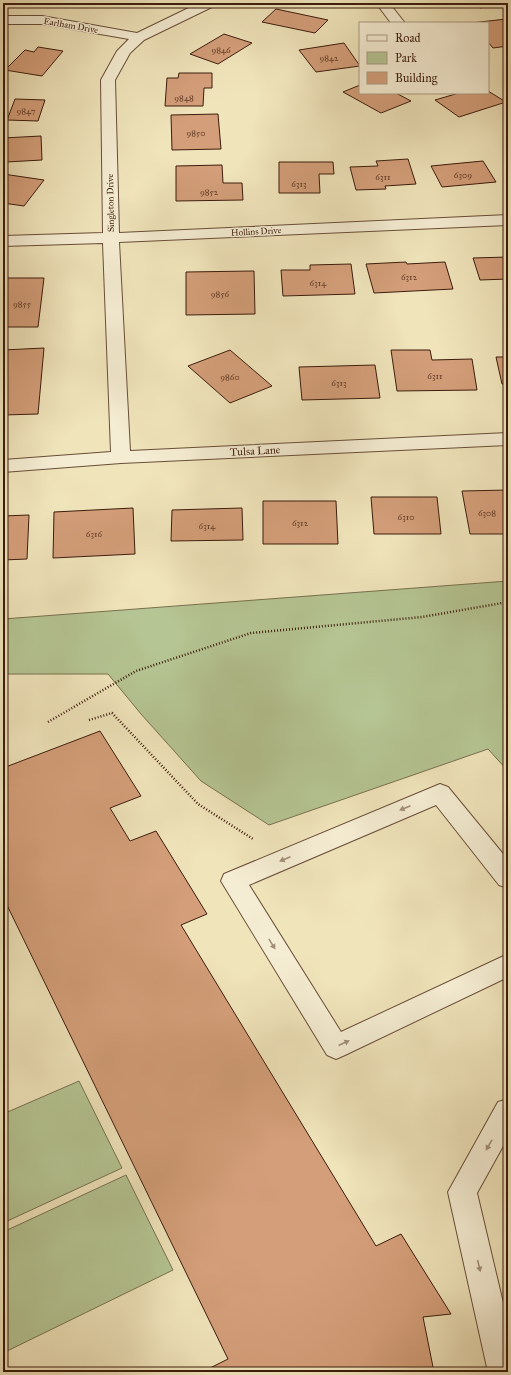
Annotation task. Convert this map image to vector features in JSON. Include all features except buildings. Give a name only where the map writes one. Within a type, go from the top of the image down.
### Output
[{"type":"street","name":"Singleton Drive","points":[[120,457],[111,238],[108,80],[124,51],[139,37],[209,3]]},
{"type":"street","points":[[382,3],[397,22]]},
{"type":"street","name":"Earlham Drive","points":[[3,20],[42,20],[139,37]]},
{"type":"street","name":"Hollins Drive","points":[[3,241],[111,238],[508,220]]},
{"type":"street","name":"Tulsa Lane","points":[[3,466],[120,457],[508,439]]},
{"type":"street","points":[[508,878],[440,793],[233,881],[336,1047],[508,965]]},
{"type":"street","points":[[504,1372],[462,1192],[508,1111]]},
{"type":"path","points":[[48,722],[136,671],[252,632],[422,616],[508,602]]},
{"type":"path","points":[[89,720],[112,713],[198,804],[284,859]]},
{"type":"green space","points":[[508,581],[508,771],[488,749],[269,825],[201,781],[141,714],[108,674],[3,674],[3,619]]},
{"type":"green space","points":[[79,1081],[122,1168],[3,1223],[3,1114]]},
{"type":"green space","points":[[126,1175],[173,1270],[3,1353],[3,1232]]}]
